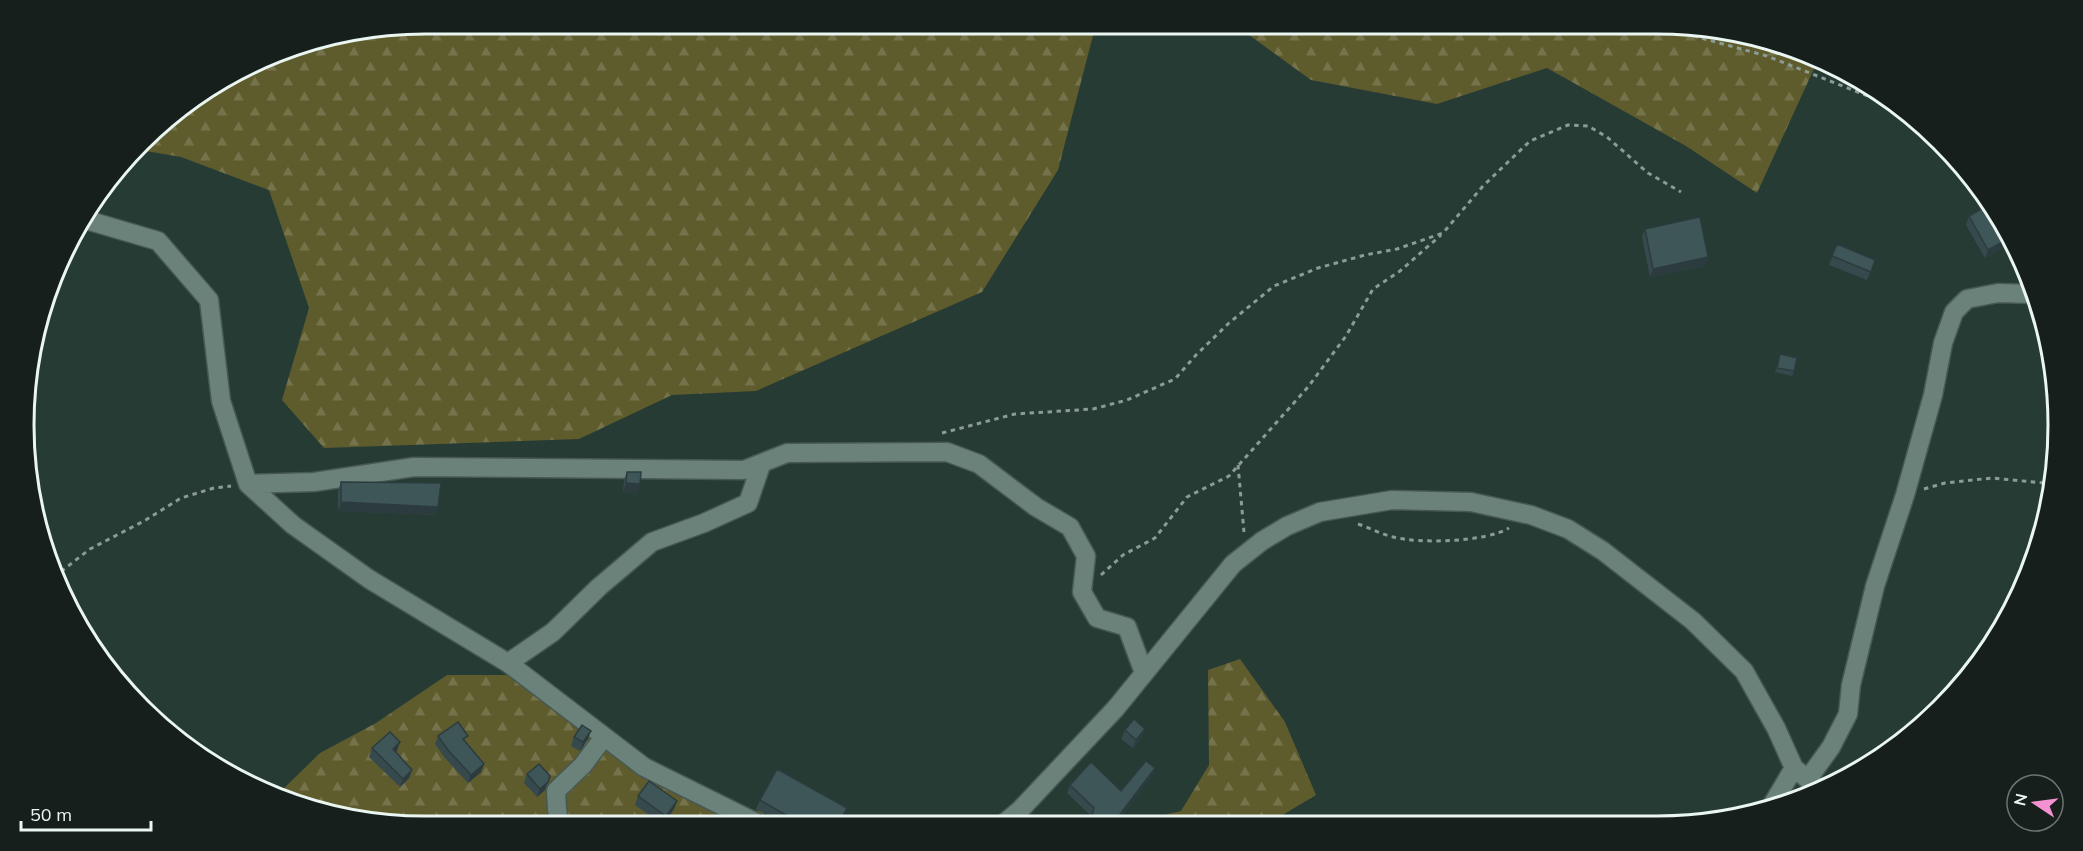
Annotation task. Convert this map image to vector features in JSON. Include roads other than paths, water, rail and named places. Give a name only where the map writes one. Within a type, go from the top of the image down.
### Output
[{"type":"street","points":[[92,222],[158,241],[209,300],[221,401],[248,484],[293,525],[369,579],[508,663],[644,767],[743,816]]},
{"type":"street","points":[[1787,794],[1808,779],[1831,747],[1848,714],[1851,685],[1875,586],[1905,495],[1933,394],[1943,343],[1954,312],[1967,299],[1998,293],[2026,294]]},
{"type":"street","points":[[248,484],[314,482],[414,467],[744,470],[788,453],[947,452],[978,464],[1036,507],[1070,527],[1086,556],[1082,592],[1098,618],[1127,627],[1144,673]]},
{"type":"street","points":[[508,663],[553,632],[599,586],[652,542],[704,523],[748,503],[761,465]]},
{"type":"street","points":[[1013,816],[1116,708],[1212,588],[1246,553],[1287,526],[1320,512],[1392,500],[1471,502],[1531,515],[1568,529],[1603,551],[1644,581],[1701,629],[1744,671],[1808,779]]},
{"type":"street","points":[[558,816],[556,791],[583,765],[604,737]]}]
